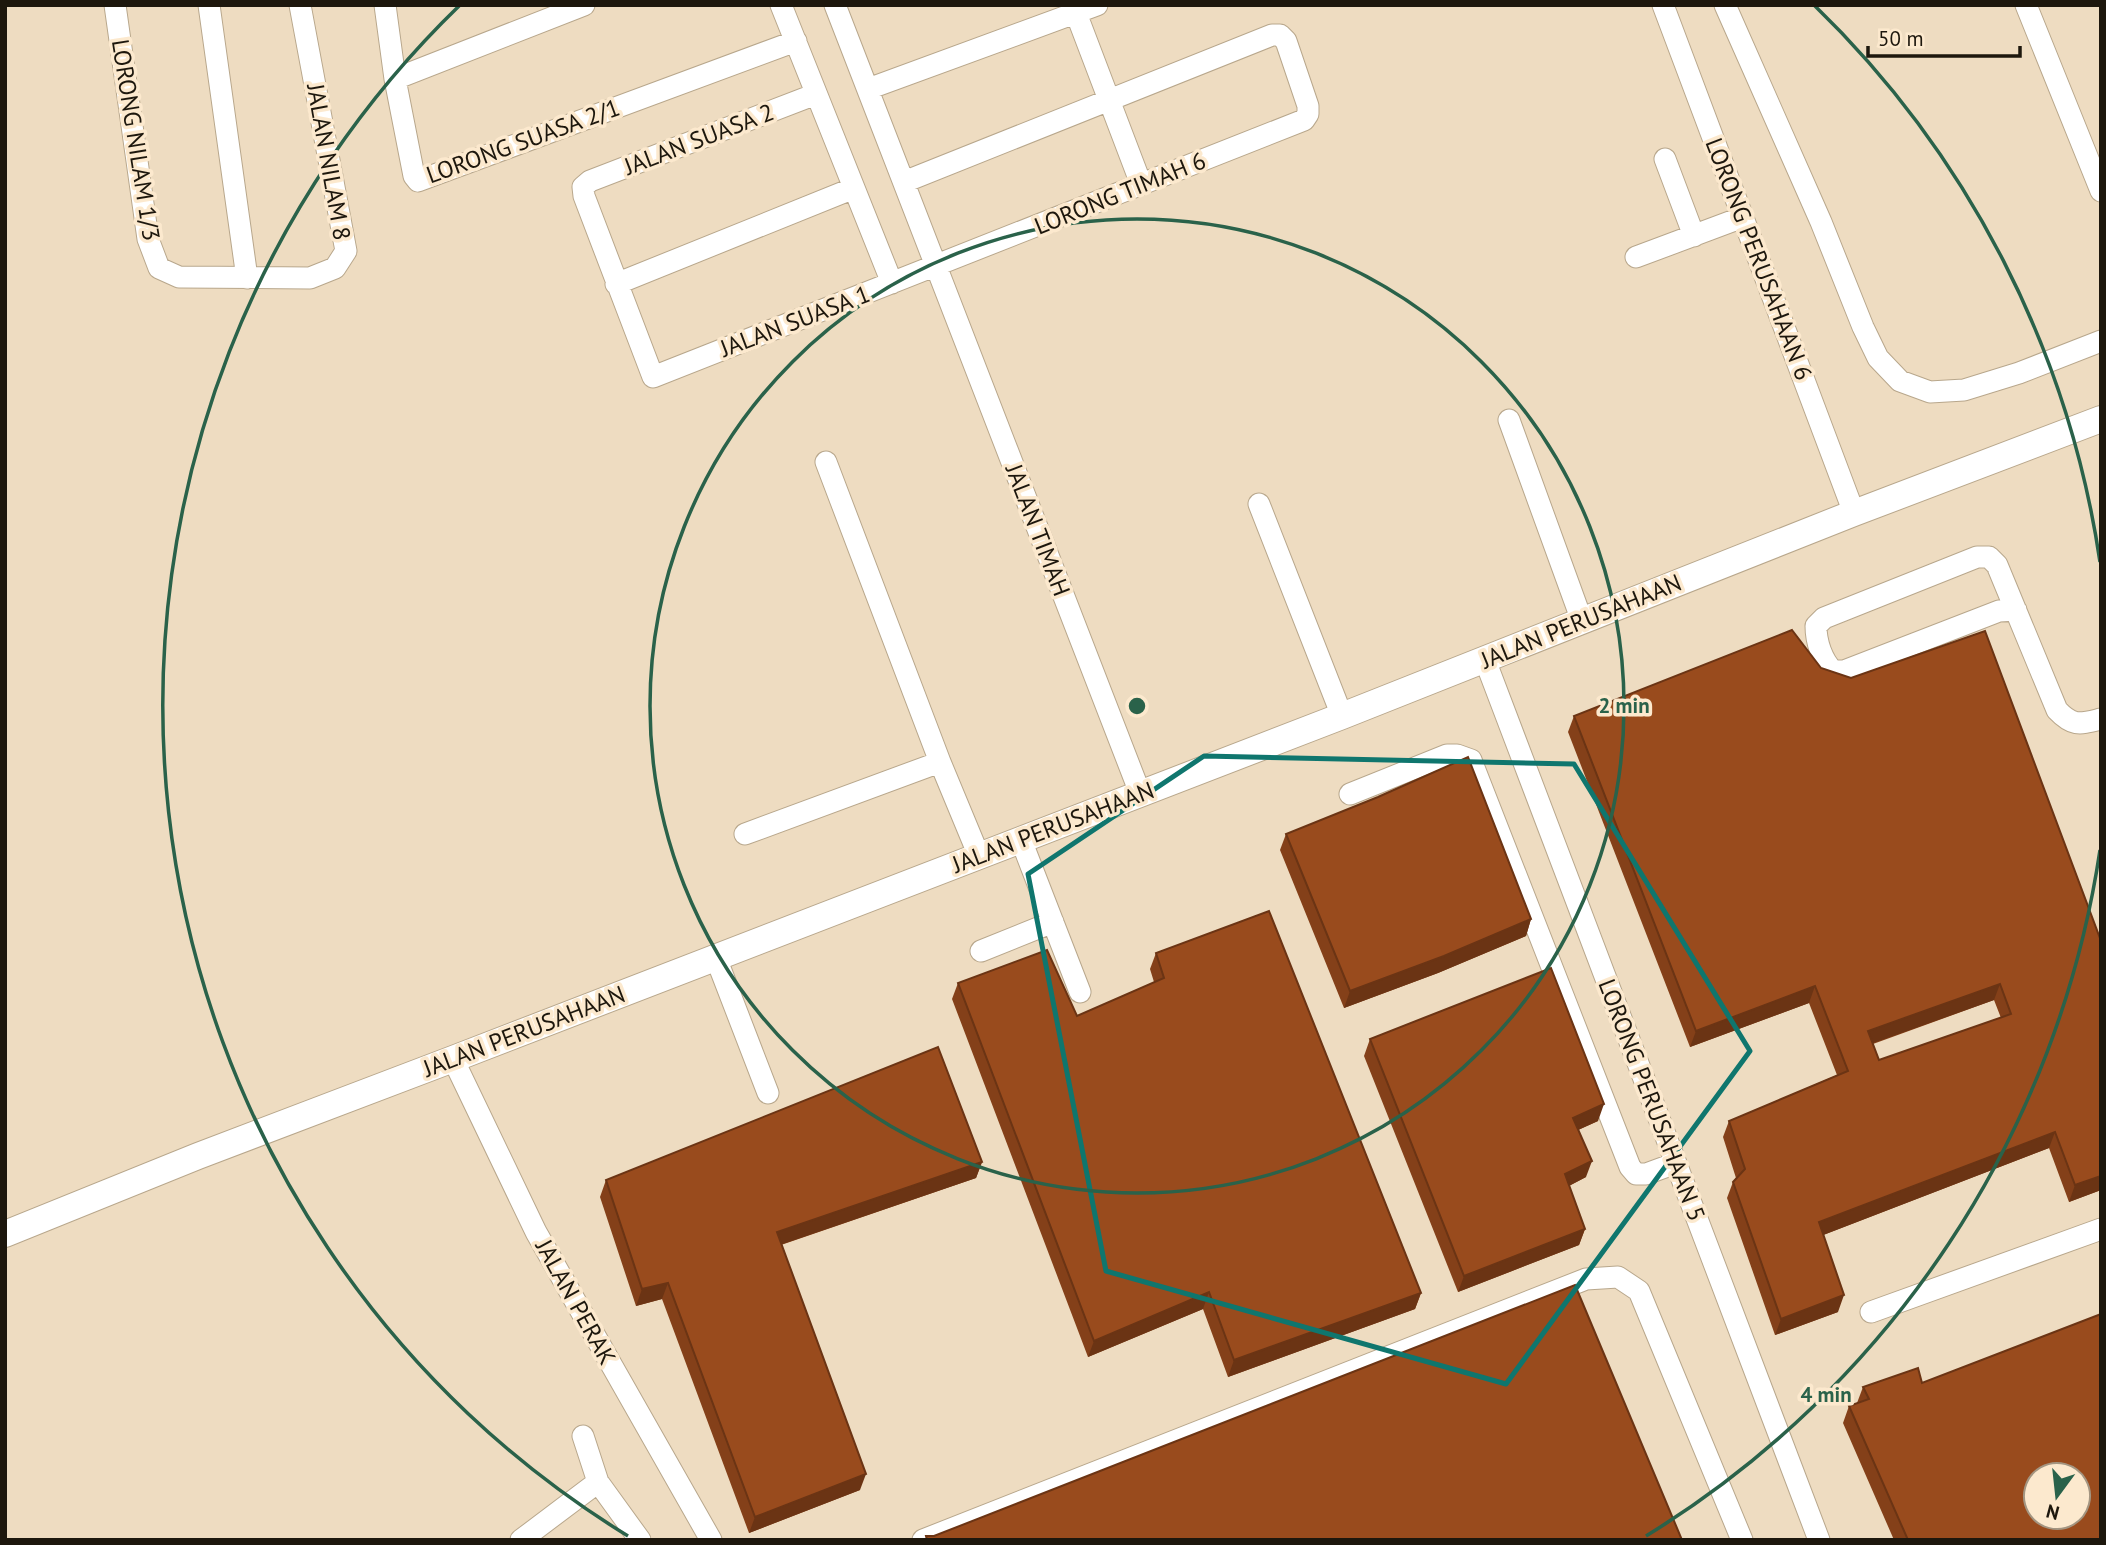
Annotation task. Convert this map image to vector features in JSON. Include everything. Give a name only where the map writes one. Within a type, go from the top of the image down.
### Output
[{"type":"main road","name":"JALAN PERUSAHAAN","points":[[5,1234],[198,1156],[1342,716],[1854,513],[2101,419]]},
{"type":"street","name":"LORONG NILAM 1/3","points":[[115,5],[148,239],[159,268],[179,277],[247,278]]},
{"type":"street","points":[[209,5],[247,278]]},
{"type":"street","name":"JALAN NILAM 8","points":[[247,278],[310,278],[335,268],[346,251],[300,5]]},
{"type":"street","name":"LORONG SUASA 2/1","points":[[385,5],[395,79],[414,176],[418,181],[796,41]]},
{"type":"street","points":[[395,79],[584,5]]},
{"type":"street","points":[[781,5],[892,284]]},
{"type":"street","name":"JALAN TIMAH","points":[[835,5],[1140,793]]},
{"type":"street","points":[[868,89],[1097,5]]},
{"type":"street","name":"LORONG PERUSAHAAN 6","points":[[1664,5],[1854,513]]},
{"type":"street","points":[[1725,5],[1821,222],[1863,327],[1878,358],[1900,381],[1930,392],[1965,390],[2019,373],[2101,341]]},
{"type":"street","points":[[2026,5],[2101,191]]},
{"type":"street","points":[[1076,13],[1141,184]]},
{"type":"street","name":"LORONG TIMAH 6","points":[[936,266],[1304,120],[1308,114],[1308,106],[1286,41],[1280,35],[1272,34],[1109,99]]},
{"type":"street","name":"JALAN SUASA 2","points":[[616,284],[583,187],[590,181],[816,94]]},
{"type":"street","points":[[904,182],[1109,99]]},
{"type":"street","points":[[1665,159],[1694,236]]},
{"type":"street","points":[[616,284],[854,188]]},
{"type":"street","points":[[1636,257],[1743,218]]},
{"type":"street","name":"JALAN SUASA 1","points":[[616,284],[653,377],[936,266]]},
{"type":"street","points":[[1508,420],[1582,621]]},
{"type":"street","points":[[826,462],[940,762],[979,856]]},
{"type":"street","points":[[1259,504],[1342,716]]},
{"type":"street","points":[[2015,610],[1999,611],[1844,671],[1833,671],[1826,664],[1816,637],[1816,626],[1824,618],[1977,557],[1989,557],[1997,565],[2057,710],[2067,721],[2081,724],[2101,719]]},
{"type":"street","name":"LORONG PERUSAHAAN 5","points":[[1485,660],[1819,1540]]},
{"type":"street","points":[[1350,794],[1447,755],[1471,760],[1630,1167],[1636,1174],[1646,1174],[1676,1163]]},
{"type":"street","points":[[745,834],[940,762]]},
{"type":"street","points":[[1021,840],[1080,992]]},
{"type":"street","points":[[981,951],[1053,922]]},
{"type":"street","points":[[716,958],[768,1093]]},
{"type":"street","name":"JALAN PERAK","points":[[453,1059],[536,1232],[710,1540]]},
{"type":"street","points":[[1871,1312],[2101,1229]]},
{"type":"street","points":[[923,1540],[1586,1279],[1618,1277],[1639,1291],[1742,1540]]},
{"type":"street","points":[[583,1436],[598,1482],[640,1540]]},
{"type":"street","points":[[521,1540],[598,1482]]},
{"type":"highlighted area","points":[[1204,756],[1574,764],[1750,1051],[1506,1384],[1106,1271],[1028,874]]},
{"type":"building","points":[[1792,630],[1821,668],[1851,678],[1985,631],[2101,941],[2101,1176],[2075,1185],[2055,1132],[1819,1222],[1844,1295],[1781,1319],[1733,1182],[1745,1169],[1729,1121],[1848,1071],[1815,986],[1696,1031],[1574,716]],"holes":[[[2000,984],[2011,1014],[1879,1060],[1868,1031]]]},
{"type":"building","points":[[1468,757],[1531,919],[1444,956],[1350,991],[1286,834]]},
{"type":"building","points":[[1269,911],[1421,1293],[1234,1360],[1209,1292],[1094,1341],[958,983],[1047,950],[1077,1016],[1164,978],[1156,953]]},
{"type":"building","points":[[1551,968],[1604,1104],[1573,1118],[1592,1161],[1565,1174],[1585,1229],[1464,1276],[1370,1039]]},
{"type":"building","points":[[938,1047],[982,1162],[777,1232],[866,1474],[755,1517],[668,1283],[642,1289],[606,1180]]},
{"type":"building","points":[[1575,1285],[1682,1540],[927,1540],[926,1536],[934,1536]]},
{"type":"building","points":[[2101,1314],[2101,1540],[1908,1540],[1849,1406],[1869,1399],[1863,1387],[1918,1368],[1922,1383]]}]
